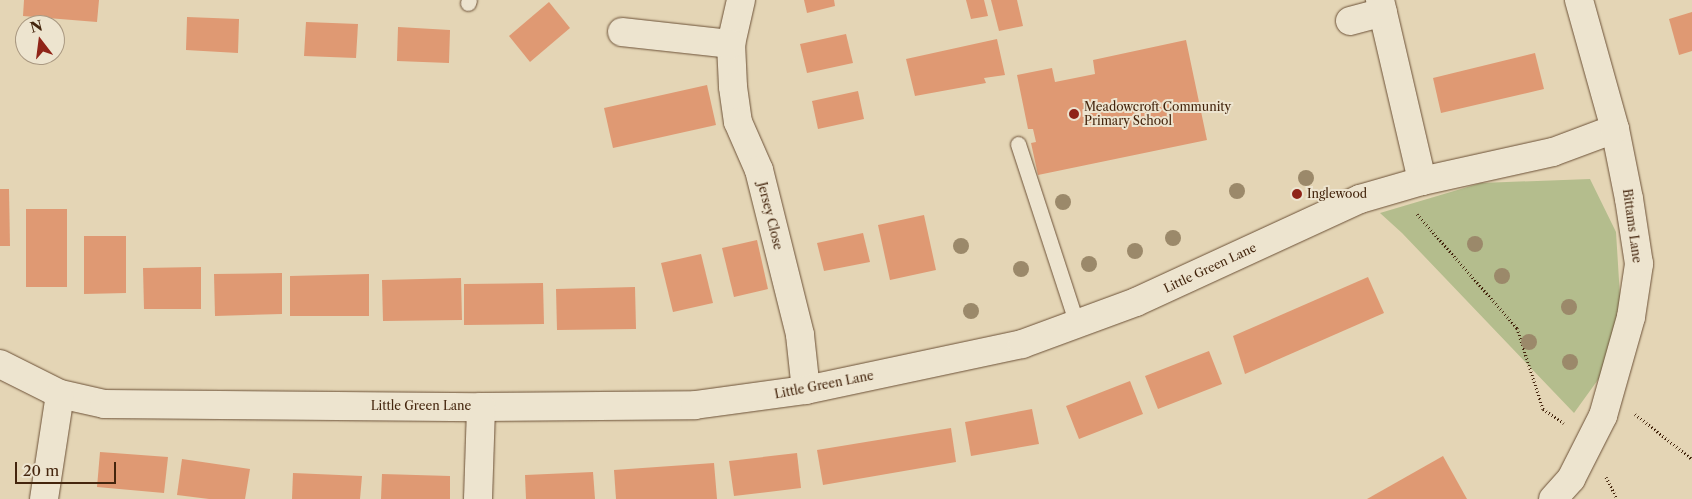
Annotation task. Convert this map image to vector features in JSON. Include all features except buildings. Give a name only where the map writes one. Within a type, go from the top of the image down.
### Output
[{"type":"street","name":"Jersey Close","points":[[741,0],[731,44],[733,87],[738,122],[759,170],[800,335],[806,390]]},
{"type":"street","name":"Bittams Lane","points":[[1553,499],[1571,479],[1603,416],[1631,317],[1639,264],[1629,199],[1615,129],[1579,0]]},
{"type":"street","points":[[1350,21],[1382,6],[1422,181]]},
{"type":"street","points":[[622,32],[731,44]]},
{"type":"street","name":"Little Green Lane","points":[[0,364],[60,394],[104,404],[481,407],[695,405],[806,390],[1022,344],[1136,302],[1360,199],[1422,181],[1553,152],[1615,129]]},
{"type":"street","points":[[44,499],[60,394]]},
{"type":"street","points":[[478,499],[481,407]]},
{"type":"lane","points":[[1018,144],[1077,324]]},
{"type":"path","points":[[1395,189],[1517,328],[1543,408],[1590,441]]},
{"type":"path","points":[[1609,393],[1692,459]]},
{"type":"green space","points":[[1590,179],[1616,232],[1623,345],[1574,413],[1402,233],[1380,213],[1481,183]]},
{"type":"place","name":"Meadowcroft Community Primary School","points":[[1074,114]]},
{"type":"place","name":"Inglewood","points":[[1297,194]]}]
